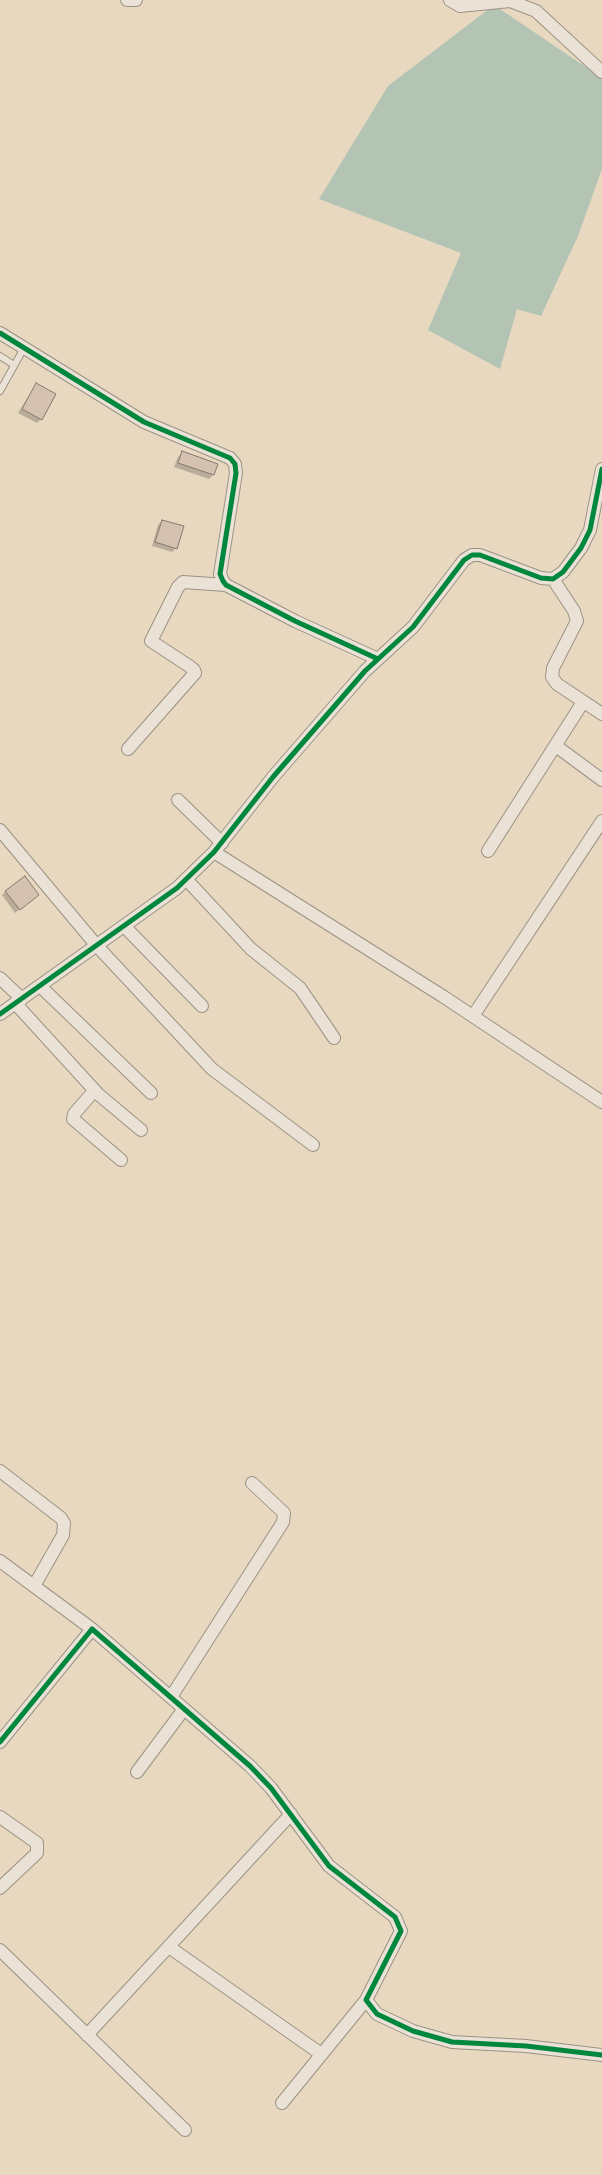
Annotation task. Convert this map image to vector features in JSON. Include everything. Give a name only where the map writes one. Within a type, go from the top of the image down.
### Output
[{"type":"street","points":[[127,0],[136,0]]},
{"type":"street","points":[[450,0],[460,6],[510,0],[536,11],[602,72]]},
{"type":"street","points":[[0,333],[144,422],[230,458],[235,464],[236,473],[220,574],[226,585]]},
{"type":"street","points":[[552,580],[563,572],[581,548],[590,530],[602,469]]},
{"type":"street","points":[[0,1014],[177,888],[218,848],[273,777],[365,671],[413,627],[464,560],[472,555],[480,555],[491,558],[529,574],[552,580],[574,611],[577,621],[553,668],[552,677],[557,684],[602,714]]},
{"type":"street","points":[[128,749],[194,674],[194,670],[190,666],[151,641],[178,586],[183,582],[226,585],[295,621],[378,659]]},
{"type":"street","points":[[488,851],[583,702]]},
{"type":"street","points":[[556,746],[602,780]]},
{"type":"street","points":[[178,800],[218,848],[602,1102]]},
{"type":"street","points":[[473,1016],[602,821]]},
{"type":"street","points":[[0,830],[97,946],[212,1069],[313,1145]]},
{"type":"street","points":[[186,879],[251,949],[300,988],[334,1038]]},
{"type":"street","points":[[124,926],[202,1006]]},
{"type":"street","points":[[0,978],[94,1091],[141,1130]]},
{"type":"street","points":[[40,986],[151,1093]]},
{"type":"street","points":[[94,1091],[74,1114],[73,1119],[121,1160]]},
{"type":"street","points":[[0,1471],[61,1518],[64,1523],[63,1535],[34,1586]]},
{"type":"street","points":[[171,1697],[283,1522],[284,1513],[252,1483]]},
{"type":"street","points":[[0,1561],[92,1629],[250,1766],[271,1788],[329,1866],[395,1917],[401,1931],[366,2000],[282,2103]]},
{"type":"street","points":[[0,1742],[92,1629]]},
{"type":"street","points":[[137,1772],[184,1709]]},
{"type":"street","points":[[87,2035],[291,1814]]},
{"type":"street","points":[[0,1817],[37,1843],[37,1853],[0,1888]]},
{"type":"street","points":[[169,1947],[322,2054]]},
{"type":"street","points":[[0,1950],[184,2130]]},
{"type":"street","points":[[366,2000],[377,2014],[413,2031],[452,2042],[526,2046],[602,2055]]},
{"type":"lane","points":[[0,391],[24,348]]},
{"type":"lane","points":[[0,356],[14,365]]},
{"type":"shaded area","points":[[494,5],[602,78],[602,169],[578,236],[541,316],[517,309],[500,369],[428,330],[461,253],[319,199],[388,86]]},
{"type":"building","points":[[36,383],[56,394],[42,420],[22,409]]},
{"type":"building","points":[[182,451],[218,464],[214,475],[178,463]]},
{"type":"building","points":[[162,520],[184,526],[177,549],[155,542]]},
{"type":"building","points":[[25,876],[39,895],[20,910],[5,891]]},
{"type":"cycle path","points":[[0,333],[144,422],[230,458],[235,464],[236,473],[220,574],[223,581],[226,585],[295,621],[378,659]]},
{"type":"cycle path","points":[[0,1014],[177,888],[214,852],[273,777],[365,671],[413,627],[464,560],[472,555],[480,555],[541,578],[553,579],[563,572],[581,548],[590,530],[602,469]]},
{"type":"cycle path","points":[[0,1742],[92,1629],[250,1766],[271,1788],[329,1866],[395,1917],[401,1931],[366,2000],[377,2014],[413,2031],[452,2042],[526,2046],[602,2055]]}]
